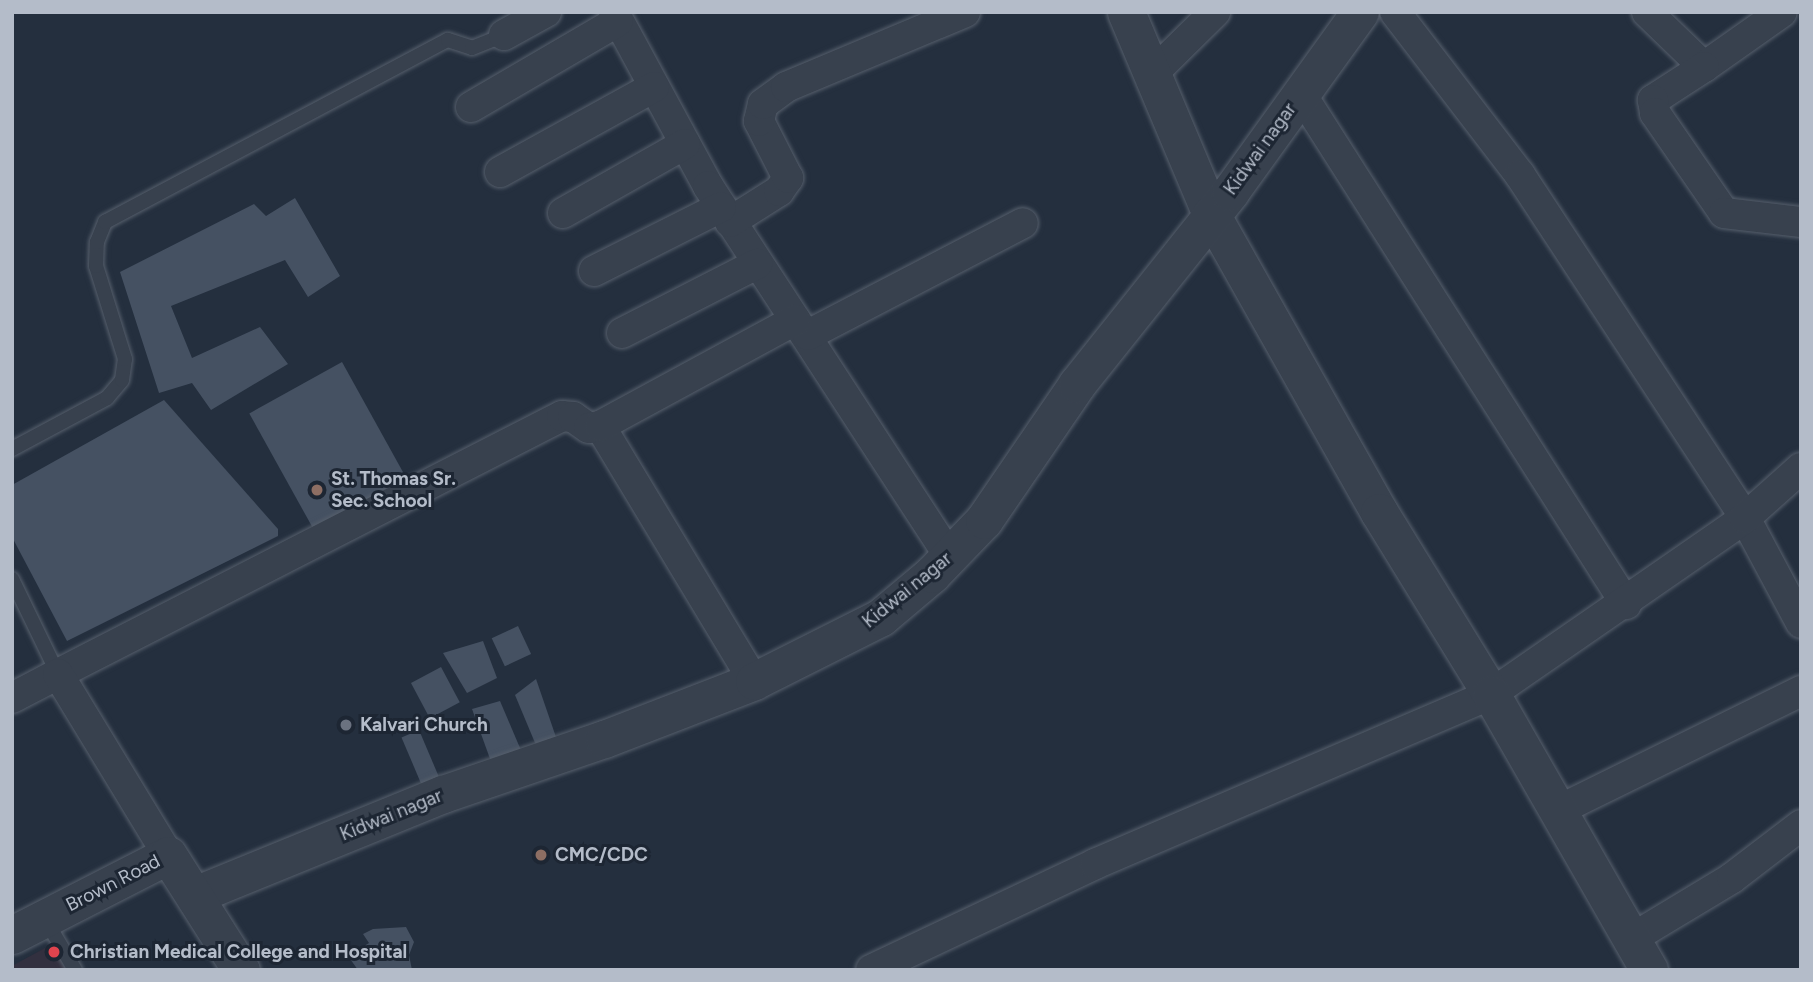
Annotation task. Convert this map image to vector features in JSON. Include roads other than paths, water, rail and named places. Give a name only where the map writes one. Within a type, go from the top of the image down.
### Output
[{"type":"street","points":[[504,35],[546,12]]},
{"type":"street","points":[[594,271],[779,191],[788,178],[759,121],[763,104],[786,87],[965,12]]},
{"type":"street","points":[[1126,12],[1211,214],[1379,512],[1491,694],[1640,955],[1732,878],[1801,825]]},
{"type":"street","points":[[1151,75],[1215,12]]},
{"type":"street","name":"Kidwai nagar","points":[[195,895],[443,794],[604,739],[754,681],[881,617],[950,557],[984,520],[1077,384],[1211,214],[1360,12]]},
{"type":"street","points":[[1395,12],[1520,175],[1745,518],[1801,623]]},
{"type":"street","points":[[1647,12],[1704,67]]},
{"type":"street","points":[[1782,12],[1653,100],[1655,113],[1724,213],[1801,222]]},
{"type":"street","points":[[471,107],[616,16],[726,214],[950,557]]},
{"type":"street","points":[[500,172],[654,88]]},
{"type":"street","points":[[1301,94],[1626,604]]},
{"type":"street","points":[[563,213],[685,144]]},
{"type":"street","points":[[12,698],[562,416],[573,417],[589,428],[600,426],[1023,223]]},
{"type":"street","points":[[622,333],[758,264]]},
{"type":"street","points":[[600,426],[754,681]]},
{"type":"street","points":[[871,970],[1095,864],[1491,694],[1626,604],[1745,518],[1801,468]]},
{"type":"street","points":[[58,674],[168,855]]},
{"type":"street","points":[[1559,810],[1801,691]]},
{"type":"street","name":"Brown Road","points":[[12,935],[168,855],[241,970]]},
{"type":"lane","points":[[12,449],[107,398],[122,380],[125,359],[96,266],[97,242],[105,222],[448,40],[472,48],[504,35]]},
{"type":"lane","points":[[12,579],[58,674]]},
{"type":"lane","points":[[45,918],[75,970]]},
{"type":"place","name":"St. Thomas Sr. Sec. School","points":[[317,490]]},
{"type":"place","name":"Kalvari Church","points":[[346,725]]},
{"type":"place","name":"CMC/CDC","points":[[541,855]]},
{"type":"place","name":"Christian Medical College and Hospital","points":[[54,952]]}]
